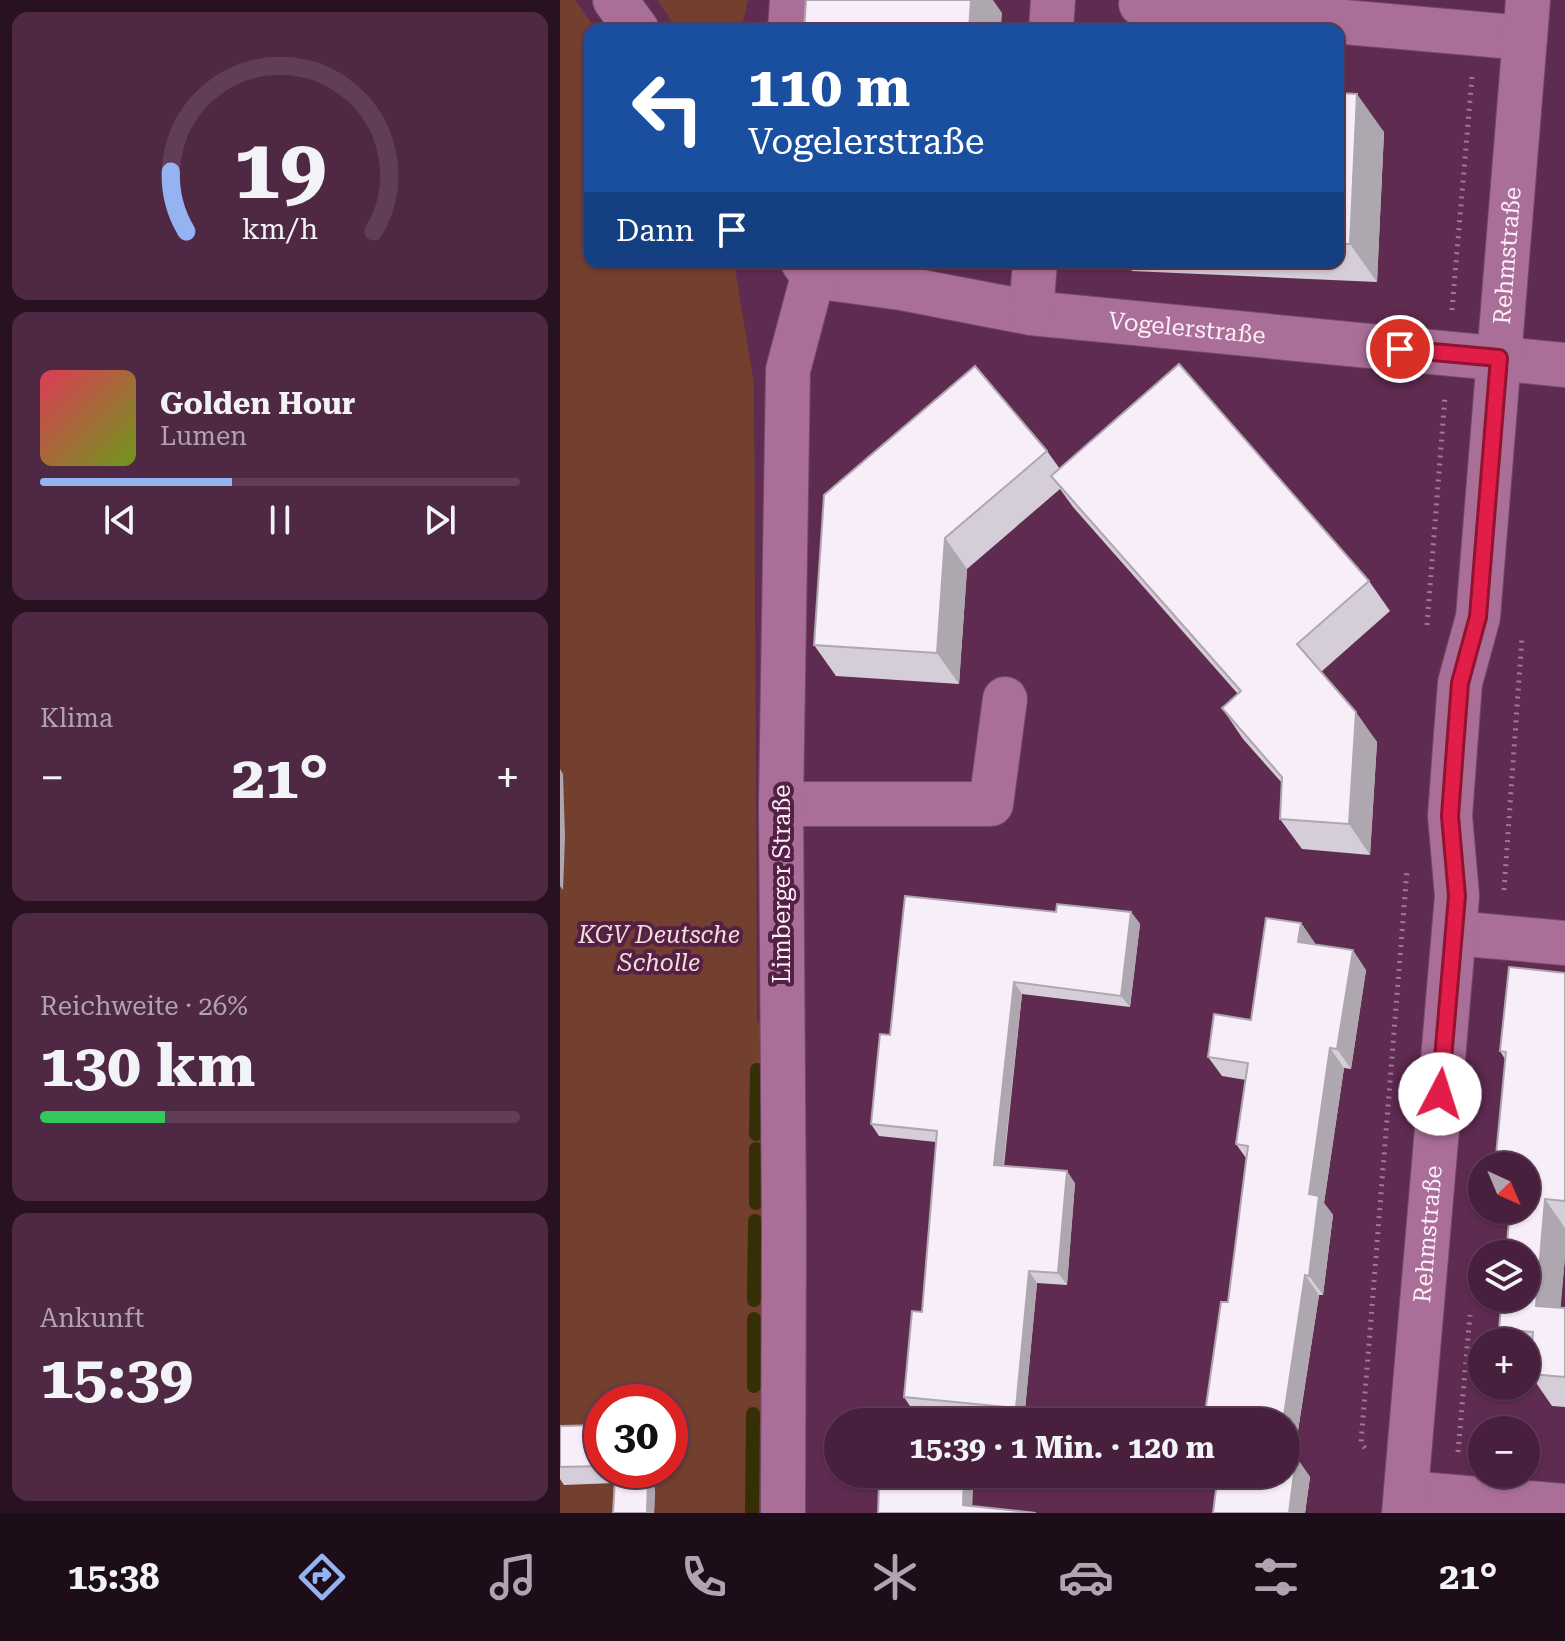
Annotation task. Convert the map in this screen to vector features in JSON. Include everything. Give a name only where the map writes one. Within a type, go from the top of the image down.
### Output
[{"type":"street","points":[[615,0],[633,24]]},
{"type":"street","points":[[790,24],[792,0]]},
{"type":"street","points":[[1051,24],[1053,0]]},
{"type":"street","points":[[1141,4],[1527,19]]},
{"type":"street","name":"Rehmstraße","points":[[1405,1503],[1457,896],[1450,816],[1460,683],[1478,617],[1527,19]]},
{"type":"street","points":[[1031,313],[1035,268]]},
{"type":"street","name":"Vogelerstraße","points":[[808,269],[1031,313],[1565,365]]},
{"type":"street","name":"Limberger Straße","points":[[783,1513],[781,804],[788,370],[808,269]]},
{"type":"street","points":[[781,804],[991,804],[1005,699]]},
{"type":"street","points":[[1454,933],[1565,943]]},
{"type":"street","points":[[1405,1503],[1454,1497],[1565,1506]]},
{"type":"path","points":[[1501,937],[1523,631]]},
{"type":"path","name":"Rehmstraße","points":[[1454,1497],[1470,1312]]},
{"type":"green space","name":"KGV Deutsche Scholle","points":[[560,0],[575,0],[592,24],[584,24],[584,268],[735,268],[754,384],[757,1019],[765,1031],[764,1513],[560,1513]]},
{"type":"green space","points":[[658,0],[748,0],[742,24],[673,24]]},
{"type":"building","points":[[806,0],[971,0],[969,24],[804,24]]},
{"type":"building","points":[[1344,93],[1357,94],[1350,244],[1344,244]]},
{"type":"building","points":[[1179,364],[1369,581],[1297,644],[1356,712],[1349,824],[1280,819],[1282,777],[1222,708],[1241,691],[1051,476]]},
{"type":"building","points":[[975,366],[1047,451],[945,538],[937,653],[814,645],[824,495]]},
{"type":"building","points":[[905,896],[1056,912],[1057,904],[1131,912],[1121,996],[1014,982],[994,1165],[1067,1171],[1058,1273],[1029,1271],[1016,1408],[904,1397],[912,1311],[922,1312],[937,1131],[871,1124],[880,1034],[890,1035]]},
{"type":"building","points":[[1266,918],[1301,923],[1298,942],[1353,950],[1337,1049],[1330,1048],[1309,1194],[1319,1196],[1309,1276],[1305,1275],[1285,1408],[1206,1408],[1221,1302],[1228,1302],[1248,1146],[1236,1144],[1248,1063],[1208,1057],[1214,1014],[1251,1020]]},
{"type":"building","points":[[1509,967],[1565,973],[1565,1201],[1545,1199],[1540,1258],[1540,1240],[1507,1240],[1509,1224],[1540,1224],[1540,1152],[1496,1152],[1506,1052],[1500,1051]]},
{"type":"building","points":[[1540,1306],[1565,1308],[1565,1377],[1540,1375],[1540,1328],[1499,1328],[1501,1312],[1540,1312]]},
{"type":"building","points":[[584,1425],[584,1466],[560,1467],[560,1426]]},
{"type":"building","points":[[614,1488],[648,1488],[647,1513],[613,1513]]},
{"type":"building","points":[[879,1488],[964,1488],[963,1505],[1036,1513],[878,1513]]},
{"type":"building","points":[[1216,1488],[1292,1488],[1289,1513],[1213,1513]]},
{"type":"waterway","points":[[756,1134],[757,1070]]},
{"type":"waterway","points":[[756,1149],[756,1203]]},
{"type":"waterway","points":[[754,1300],[755,1221]]},
{"type":"waterway","points":[[754,1319],[754,1386]]},
{"type":"waterway","points":[[752,1513],[753,1414]]},
{"type":"route","points":[[1400,349],[1499,358],[1478,617],[1460,683],[1450,816],[1457,896],[1440,1094]]}]
